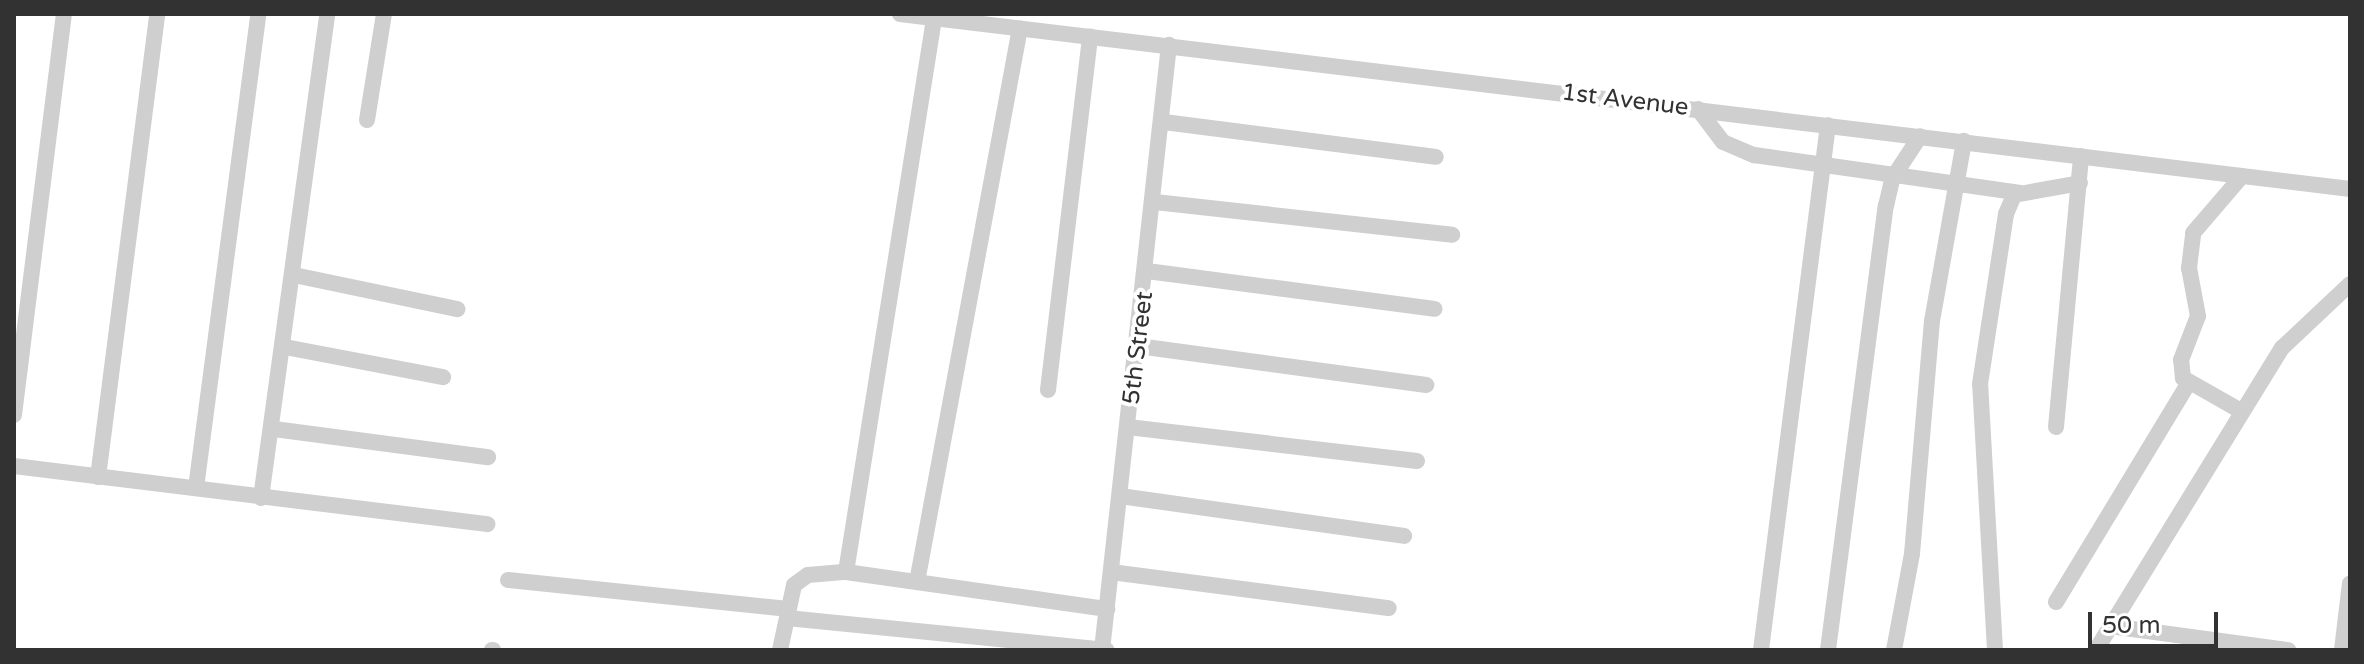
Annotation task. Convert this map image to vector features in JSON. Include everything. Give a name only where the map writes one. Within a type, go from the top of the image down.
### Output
[{"type":"street","points":[[14,415],[64,14]]},
{"type":"street","points":[[98,477],[157,14]]},
{"type":"street","points":[[196,488],[258,14]]},
{"type":"street","points":[[261,498],[274,429],[327,14]]},
{"type":"street","points":[[367,120],[384,14]]},
{"type":"street","name":"1st Avenue","points":[[900,14],[2350,189]]},
{"type":"street","points":[[846,572],[934,19]]},
{"type":"street","points":[[917,582],[1020,28]]},
{"type":"street","points":[[1048,390],[1090,36]]},
{"type":"street","name":"5th Street","points":[[1103,650],[1164,122],[1169,45]]},
{"type":"street","points":[[1698,109],[1737,149],[1823,159],[2020,193],[2080,183]]},
{"type":"street","points":[[1164,122],[1436,157]]},
{"type":"street","points":[[1761,650],[1828,125]]},
{"type":"street","points":[[1828,650],[1876,264],[1899,171],[1920,136]]},
{"type":"street","points":[[1894,650],[1956,181],[1964,141]]},
{"type":"street","points":[[2056,427],[2081,156]]},
{"type":"street","points":[[2241,411],[2189,382],[2181,360],[2198,316],[2189,268],[2193,233],[2242,176]]},
{"type":"street","points":[[1995,650],[1980,384],[2006,214],[2020,193]]},
{"type":"street","points":[[1155,202],[1452,235]]},
{"type":"street","points":[[1147,271],[1434,309]]},
{"type":"street","points":[[294,275],[457,309]]},
{"type":"street","points":[[2096,650],[2282,348],[2350,284]]},
{"type":"street","points":[[1138,346],[1426,385]]},
{"type":"street","points":[[285,347],[443,377]]},
{"type":"street","points":[[2056,602],[2189,382]]},
{"type":"street","points":[[1128,427],[1417,461]]},
{"type":"street","points":[[274,429],[488,457]]},
{"type":"street","points":[[14,466],[487,524]]},
{"type":"street","points":[[1120,496],[1404,536]]},
{"type":"street","points":[[780,650],[794,585],[808,575],[846,572],[1107,609]]},
{"type":"street","points":[[1111,572],[1389,608]]},
{"type":"street","points":[[508,580],[1103,650]]},
{"type":"street","points":[[2342,650],[2350,583]]},
{"type":"street","points":[[2110,626],[2288,650]]}]
